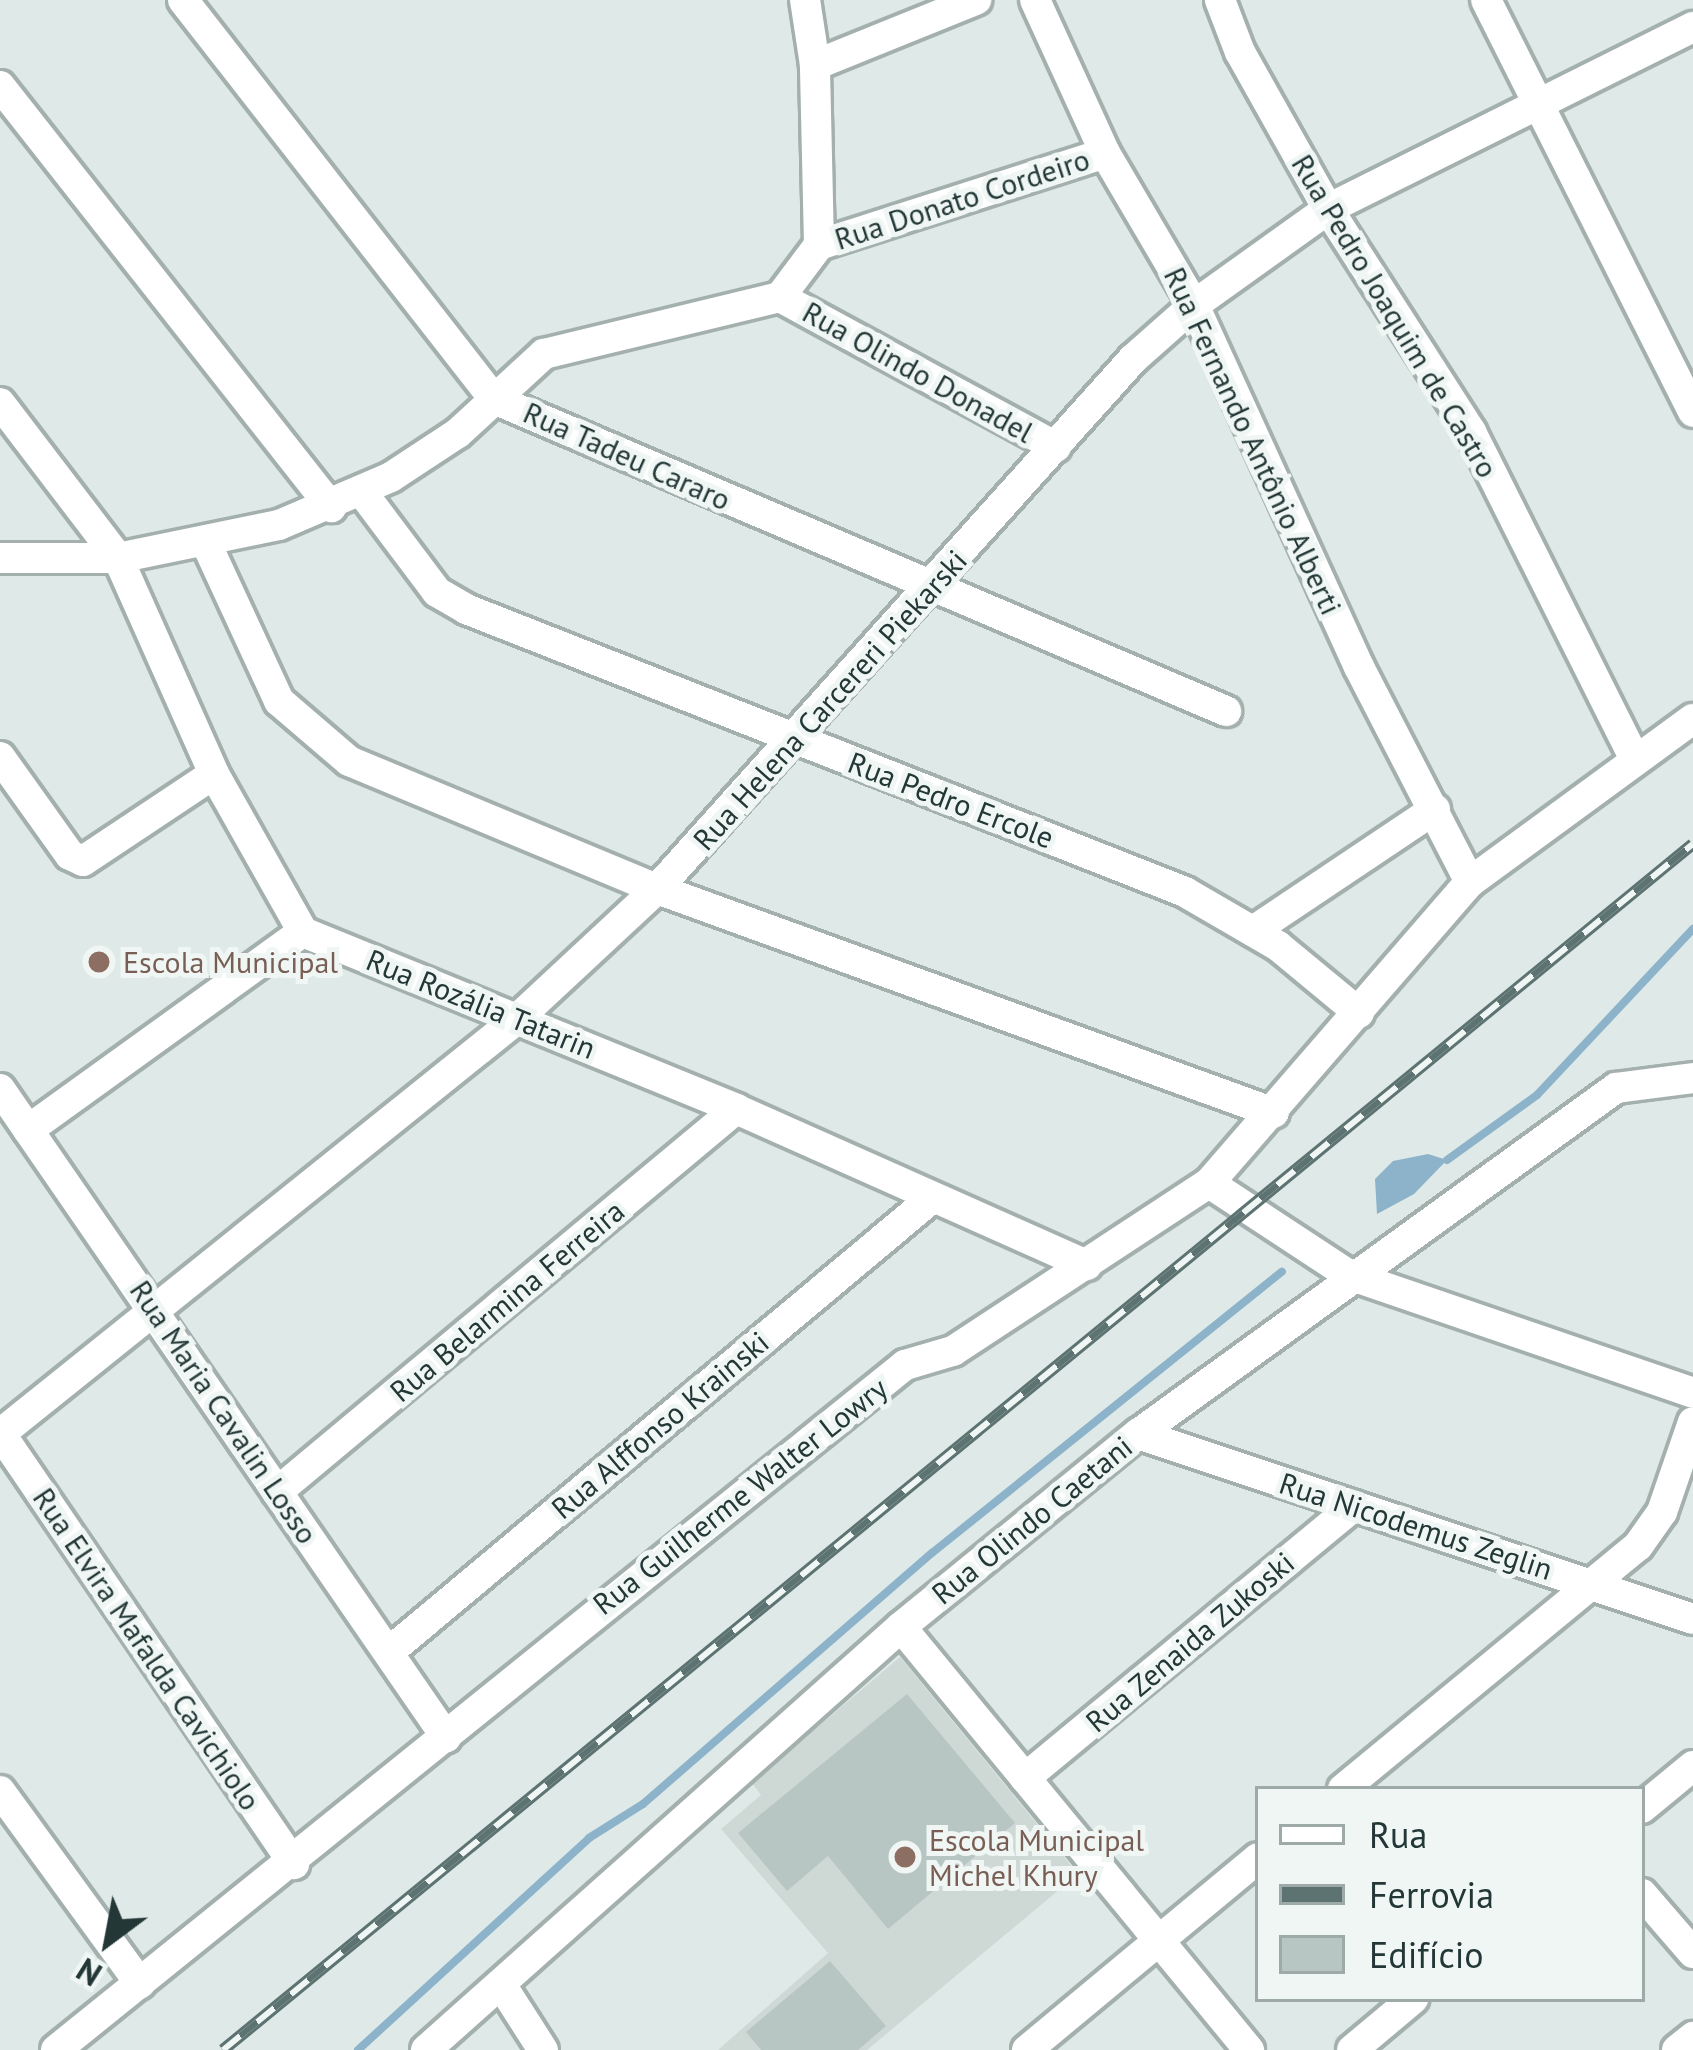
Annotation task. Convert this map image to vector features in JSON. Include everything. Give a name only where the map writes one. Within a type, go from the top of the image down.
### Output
[{"type":"street","name":"Rua Tadeu Cararo","points":[[183,0],[494,398],[1226,711]]},
{"type":"street","points":[[0,558],[118,558],[207,545],[332,507],[458,433],[544,354],[574,341],[780,297],[819,244],[815,65],[806,0]]},
{"type":"street","points":[[815,65],[976,0]]},
{"type":"street","name":"Rua Fernando Antônio Alberti","points":[[1035,0],[1105,153],[1194,305],[1359,668],[1470,882]]},
{"type":"street","name":"Rua Pedro Joaquim de Castro","points":[[1220,0],[1240,52],[1328,209],[1471,432],[1635,760]]},
{"type":"street","points":[[1486,0],[1539,107],[1679,352],[1693,412]]},
{"type":"street","name":"Rua Helena Carcereri Piekarski","points":[[0,1434],[517,1018],[657,889],[934,590],[1133,359],[1194,305],[1328,209],[1693,27]]},
{"type":"street","points":[[0,86],[332,507]]},
{"type":"street","name":"Rua Donato Cordeiro","points":[[819,244],[1105,153]]},
{"type":"street","name":"Rua Olindo Donadel","points":[[780,297],[1055,447]]},
{"type":"street","points":[[0,403],[118,558],[214,774],[304,932],[28,1130]]},
{"type":"street","name":"Rua Pedro Ercole","points":[[362,492],[437,592],[466,609],[1185,892],[1318,974],[1359,1012]]},
{"type":"street","points":[[207,545],[278,701],[309,733],[349,761],[657,889],[1274,1113]]},
{"type":"street","name":"Rua Guilherme Walter Lowry","points":[[56,2050],[294,1864],[905,1365],[953,1351],[1209,1183],[1470,882],[1693,719]]},
{"type":"street","points":[[0,757],[70,855],[83,861],[214,774]]},
{"type":"street","points":[[1253,931],[1435,809]]},
{"type":"street","name":"Rua Rozália Tatarin","points":[[304,932],[736,1109],[1087,1264]]},
{"type":"street","name":"Rua Olindo Caetani","points":[[426,2050],[901,1627],[1138,1434],[1349,1275],[1616,1088],[1693,1078]]},
{"type":"street","name":"Rua Maria Cavalin Losso","points":[[0,1089],[446,1736]]},
{"type":"street","name":"Rua Belarmina Ferreira","points":[[277,1492],[736,1109]]},
{"type":"street","points":[[1209,1183],[1349,1275],[1693,1394]]},
{"type":"street","name":"Rua Alffonso Krainski","points":[[388,1652],[932,1198]]},
{"type":"street","points":[[1347,1786],[1597,1585],[1662,1512],[1693,1422]]},
{"type":"street","name":"Rua Elvira Mafalda Cavichiolo","points":[[0,1434],[294,1864]]},
{"type":"street","name":"Rua Nicodemus Zeglin","points":[[1138,1434],[1693,1619]]},
{"type":"street","name":"Rua Zenaida Zukoski","points":[[1025,1778],[1354,1505]]},
{"type":"street","points":[[901,1627],[1249,2050]]},
{"type":"street","points":[[1645,1806],[1693,1766]]},
{"type":"street","points":[[0,1791],[140,1984]]},
{"type":"street","points":[[1027,2050],[1255,1860]]},
{"type":"street","points":[[1645,1897],[1693,1953]]},
{"type":"street","points":[[502,1986],[543,2050]]},
{"type":"street","points":[[1352,2050],[1409,2002]]},
{"type":"street","points":[[1677,2050],[1693,2037]]},
{"type":"shaded area","name":"Escola Municipal Michel Khury","points":[[900,1657],[1078,1874],[867,2050],[718,2050],[828,1953],[721,1829],[761,1795],[752,1783]]},
{"type":"water","points":[[1428,1154],[1447,1160],[1414,1194],[1377,1214],[1375,1179],[1393,1161]]},
{"type":"building","points":[[907,1694],[1015,1823],[888,1929],[828,1856],[787,1891],[738,1833]]},
{"type":"building","points":[[830,1961],[886,2026],[858,2050],[761,2050],[746,2032]]},
{"type":"waterway","points":[[1447,1160],[1537,1095],[1693,929]]},
{"type":"waterway","points":[[358,2050],[589,1838],[643,1804],[932,1553],[1282,1272]]},
{"type":"railway","points":[[223,2050],[1693,844]]},
{"type":"place","name":"Escola Municipal","points":[[99,962]]},
{"type":"place","name":"Escola Municipal Michel Khury","points":[[905,1857]]}]
